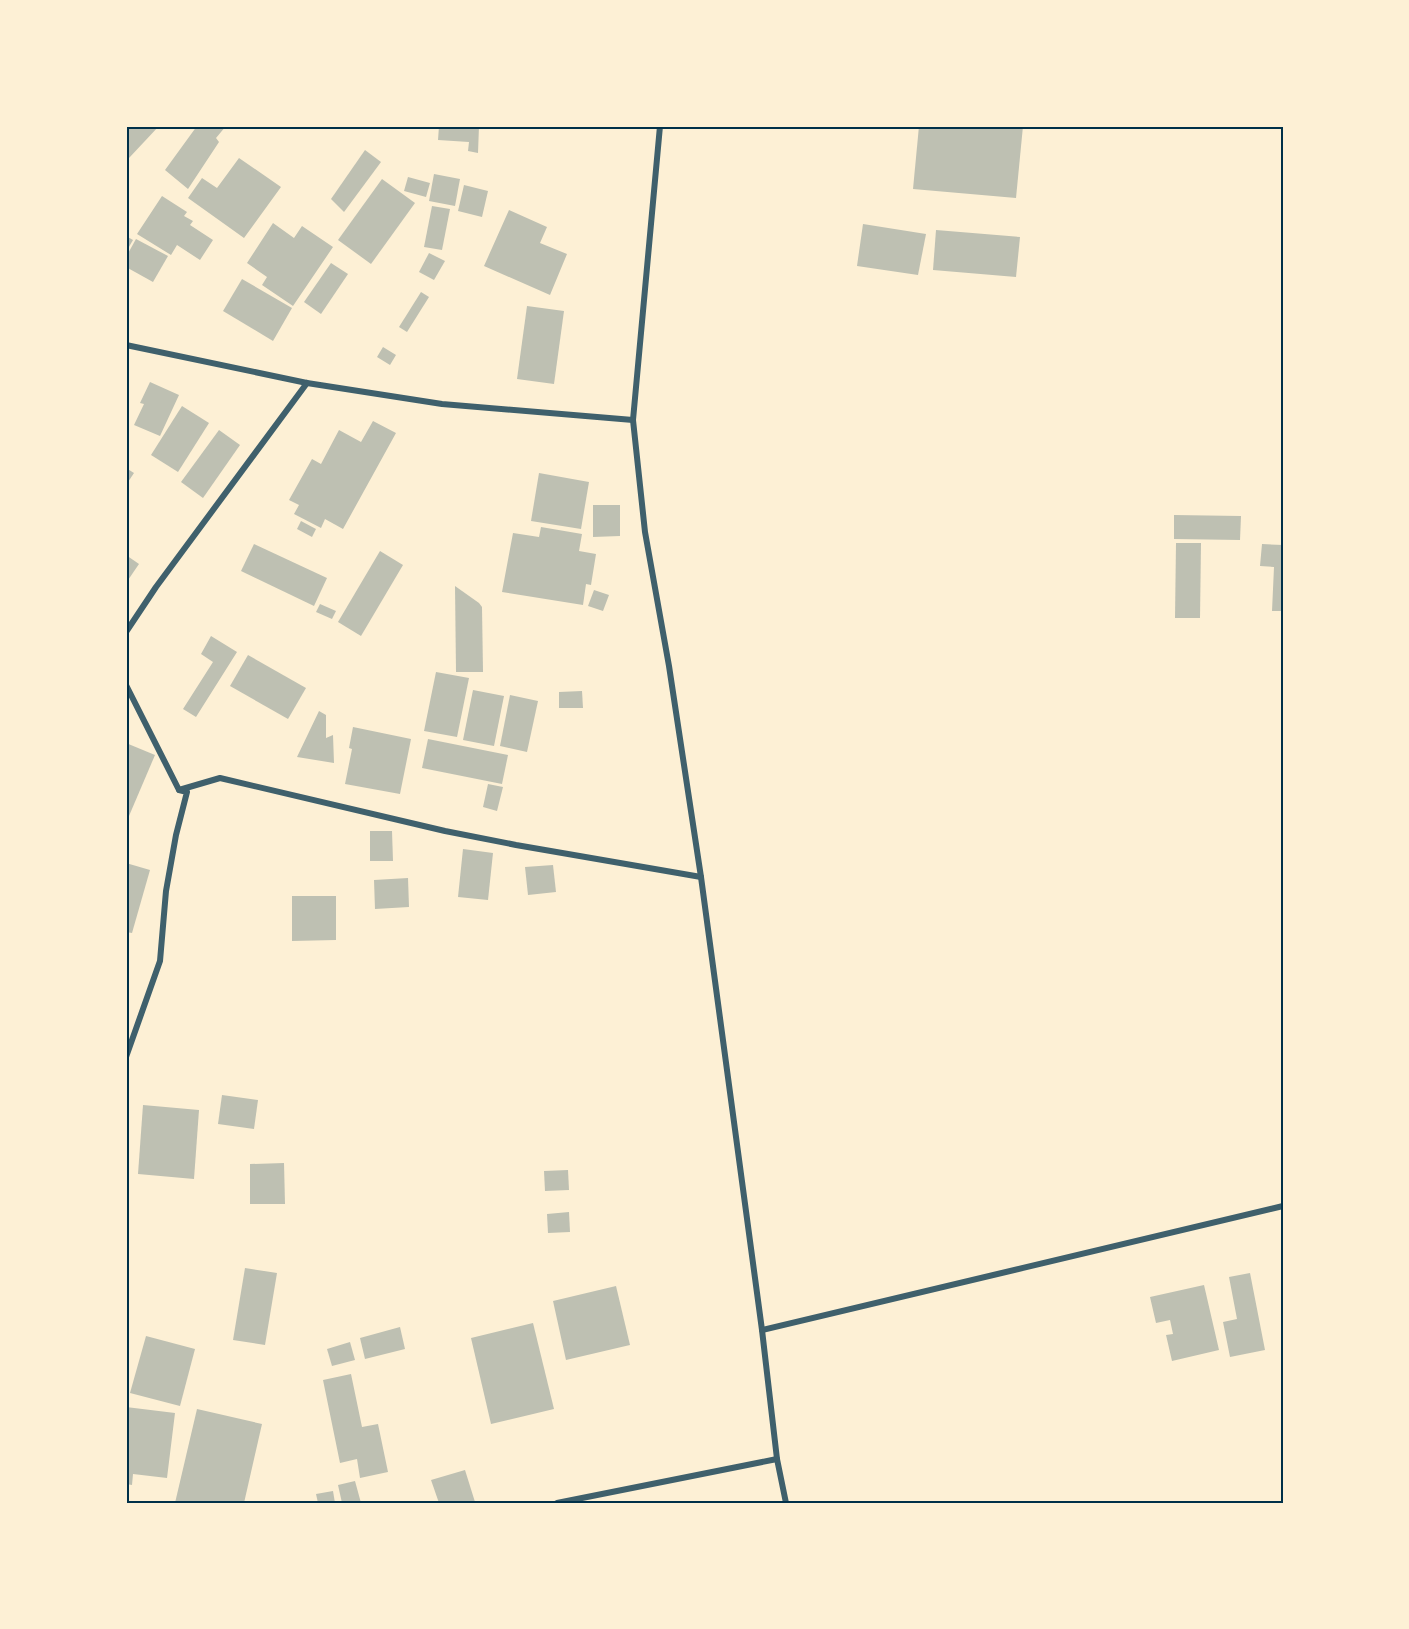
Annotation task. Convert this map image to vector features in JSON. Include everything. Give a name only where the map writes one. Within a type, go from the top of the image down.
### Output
[{"type":"street","points":[[660,126],[633,420],[645,532],[669,666],[701,878],[762,1330],[777,1459],[786,1503]]},
{"type":"street","points":[[126,345],[307,383],[442,404],[633,420]]},
{"type":"street","points":[[126,632],[156,587],[307,383]]},
{"type":"street","points":[[126,685],[179,790],[187,792],[176,835],[166,891],[160,961],[126,1057]]},
{"type":"street","points":[[179,790],[220,778],[516,846],[701,878]]},
{"type":"street","points":[[762,1330],[1283,1206]]},
{"type":"street","points":[[557,1503],[777,1459]]},
{"type":"building","points":[[126,126],[159,126],[129,158],[126,155]]},
{"type":"building","points":[[197,126],[226,126],[216,138],[219,142],[188,189],[165,170]]},
{"type":"building","points":[[439,126],[479,126],[478,153],[468,151],[469,142],[438,140]]},
{"type":"building","points":[[919,126],[1023,126],[1016,198],[913,189]]},
{"type":"building","points":[[365,150],[381,162],[344,212],[331,199]]},
{"type":"building","points":[[239,158],[281,187],[244,238],[188,198],[202,178],[217,188]]},
{"type":"building","points":[[434,174],[460,179],[455,206],[429,201]]},
{"type":"building","points":[[408,177],[430,183],[426,197],[404,191]]},
{"type":"building","points":[[382,179],[415,203],[371,264],[338,240]]},
{"type":"building","points":[[464,185],[488,191],[482,217],[458,211]]},
{"type":"building","points":[[162,196],[187,212],[184,216],[193,221],[190,225],[213,240],[200,260],[177,245],[171,255],[137,234]]},
{"type":"building","points":[[432,206],[450,209],[442,250],[424,247]]},
{"type":"building","points":[[509,210],[547,227],[540,243],[567,254],[550,295],[484,266]]},
{"type":"building","points":[[273,223],[294,238],[302,226],[333,247],[293,306],[262,285],[267,277],[247,263]]},
{"type":"building","points":[[863,224],[926,234],[918,275],[857,266]]},
{"type":"building","points":[[936,230],[1020,237],[1016,277],[933,270]]},
{"type":"building","points":[[126,236],[133,240],[126,252]]},
{"type":"building","points":[[136,239],[168,256],[153,282],[126,267],[126,257]]},
{"type":"building","points":[[429,253],[445,261],[434,280],[419,272]]},
{"type":"building","points":[[331,263],[348,274],[321,314],[304,302]]},
{"type":"building","points":[[242,279],[292,308],[273,341],[223,311]]},
{"type":"building","points":[[421,292],[429,297],[407,332],[399,327]]},
{"type":"building","points":[[527,306],[564,311],[554,384],[517,379]]},
{"type":"building","points":[[383,347],[396,355],[390,365],[377,357]]},
{"type":"building","points":[[150,382],[179,395],[160,436],[134,425],[144,404],[140,403]]},
{"type":"building","points":[[182,406],[209,423],[178,472],[151,455]]},
{"type":"building","points":[[373,421],[396,433],[343,529],[325,519],[321,528],[294,514],[299,505],[289,500],[312,459],[321,464],[339,430],[361,442]]},
{"type":"building","points":[[219,430],[240,445],[203,498],[181,482]]},
{"type":"building","points":[[126,468],[134,473],[126,485]]},
{"type":"building","points":[[539,473],[589,482],[581,529],[531,521]]},
{"type":"building","points":[[593,505],[620,505],[620,536],[593,537]]},
{"type":"building","points":[[1174,515],[1241,516],[1240,540],[1174,539]]},
{"type":"building","points":[[301,521],[316,529],[312,537],[297,529]]},
{"type":"building","points":[[541,527],[582,534],[579,551],[596,554],[591,585],[586,584],[583,605],[502,592],[513,533],[539,537]]},
{"type":"building","points":[[1176,543],[1201,543],[1200,618],[1175,618]]},
{"type":"building","points":[[254,544],[327,578],[314,606],[241,571]]},
{"type":"building","points":[[1262,544],[1283,545],[1283,611],[1272,611],[1274,567],[1260,566]]},
{"type":"building","points":[[380,551],[403,565],[361,636],[338,622]]},
{"type":"building","points":[[126,555],[139,564],[126,583]]},
{"type":"building","points":[[455,586],[482,607],[483,672],[456,672]]},
{"type":"building","points":[[594,590],[609,595],[603,611],[588,606]]},
{"type":"building","points":[[320,604],[336,611],[332,619],[316,612]]},
{"type":"building","points":[[211,636],[237,652],[196,717],[183,709],[213,662],[201,654]]},
{"type":"building","points":[[248,655],[306,688],[288,719],[230,686]]},
{"type":"building","points":[[436,672],[469,678],[457,737],[424,731]]},
{"type":"building","points":[[473,690],[504,696],[494,746],[463,740]]},
{"type":"building","points":[[582,691],[583,708],[559,708],[559,692]]},
{"type":"building","points":[[510,695],[538,701],[527,752],[500,746]]},
{"type":"building","points":[[319,711],[326,715],[326,738],[333,735],[334,763],[297,757]]},
{"type":"building","points":[[353,727],[411,739],[400,794],[345,784],[352,749],[349,748]]},
{"type":"building","points":[[428,739],[508,755],[502,784],[422,768]]},
{"type":"building","points":[[126,743],[155,755],[126,823]]},
{"type":"building","points":[[488,784],[503,787],[497,811],[483,807]]},
{"type":"building","points":[[370,831],[392,831],[393,861],[370,861]]},
{"type":"building","points":[[463,849],[493,853],[488,900],[458,897]]},
{"type":"building","points":[[126,863],[150,870],[132,933],[126,932]]},
{"type":"building","points":[[553,865],[556,892],[528,895],[525,867]]},
{"type":"building","points":[[408,878],[409,907],[375,909],[374,880]]},
{"type":"building","points":[[292,896],[336,896],[336,940],[292,941]]},
{"type":"building","points":[[222,1095],[258,1100],[254,1129],[218,1124]]},
{"type":"building","points":[[143,1105],[199,1110],[194,1179],[138,1174]]},
{"type":"building","points":[[284,1163],[285,1204],[250,1204],[250,1164]]},
{"type":"building","points":[[568,1170],[569,1190],[545,1191],[544,1171]]},
{"type":"building","points":[[569,1212],[570,1232],[548,1233],[547,1214]]},
{"type":"building","points":[[245,1268],[277,1273],[265,1345],[233,1340]]},
{"type":"building","points":[[1250,1273],[1265,1350],[1230,1357],[1223,1322],[1237,1319],[1229,1277]]},
{"type":"building","points":[[1204,1285],[1219,1350],[1172,1361],[1166,1335],[1173,1334],[1170,1320],[1156,1323],[1150,1297]]},
{"type":"building","points":[[616,1286],[630,1345],[566,1360],[553,1301]]},
{"type":"building","points":[[533,1323],[554,1409],[491,1424],[471,1338]]},
{"type":"building","points":[[400,1327],[405,1349],[365,1359],[360,1338]]},
{"type":"building","points":[[146,1336],[195,1349],[180,1406],[130,1393]]},
{"type":"building","points":[[350,1342],[355,1360],[332,1366],[327,1349]]},
{"type":"building","points":[[351,1374],[362,1427],[378,1424],[388,1472],[360,1478],[357,1459],[340,1463],[323,1380]]},
{"type":"building","points":[[126,1407],[175,1413],[167,1478],[133,1474],[132,1485],[126,1484]]},
{"type":"building","points":[[197,1409],[262,1424],[244,1503],[175,1503]]},
{"type":"building","points":[[465,1470],[475,1502],[439,1503],[431,1480]]},
{"type":"building","points":[[355,1481],[361,1503],[342,1503],[338,1485]]},
{"type":"building","points":[[333,1491],[335,1503],[318,1503],[316,1494]]}]
